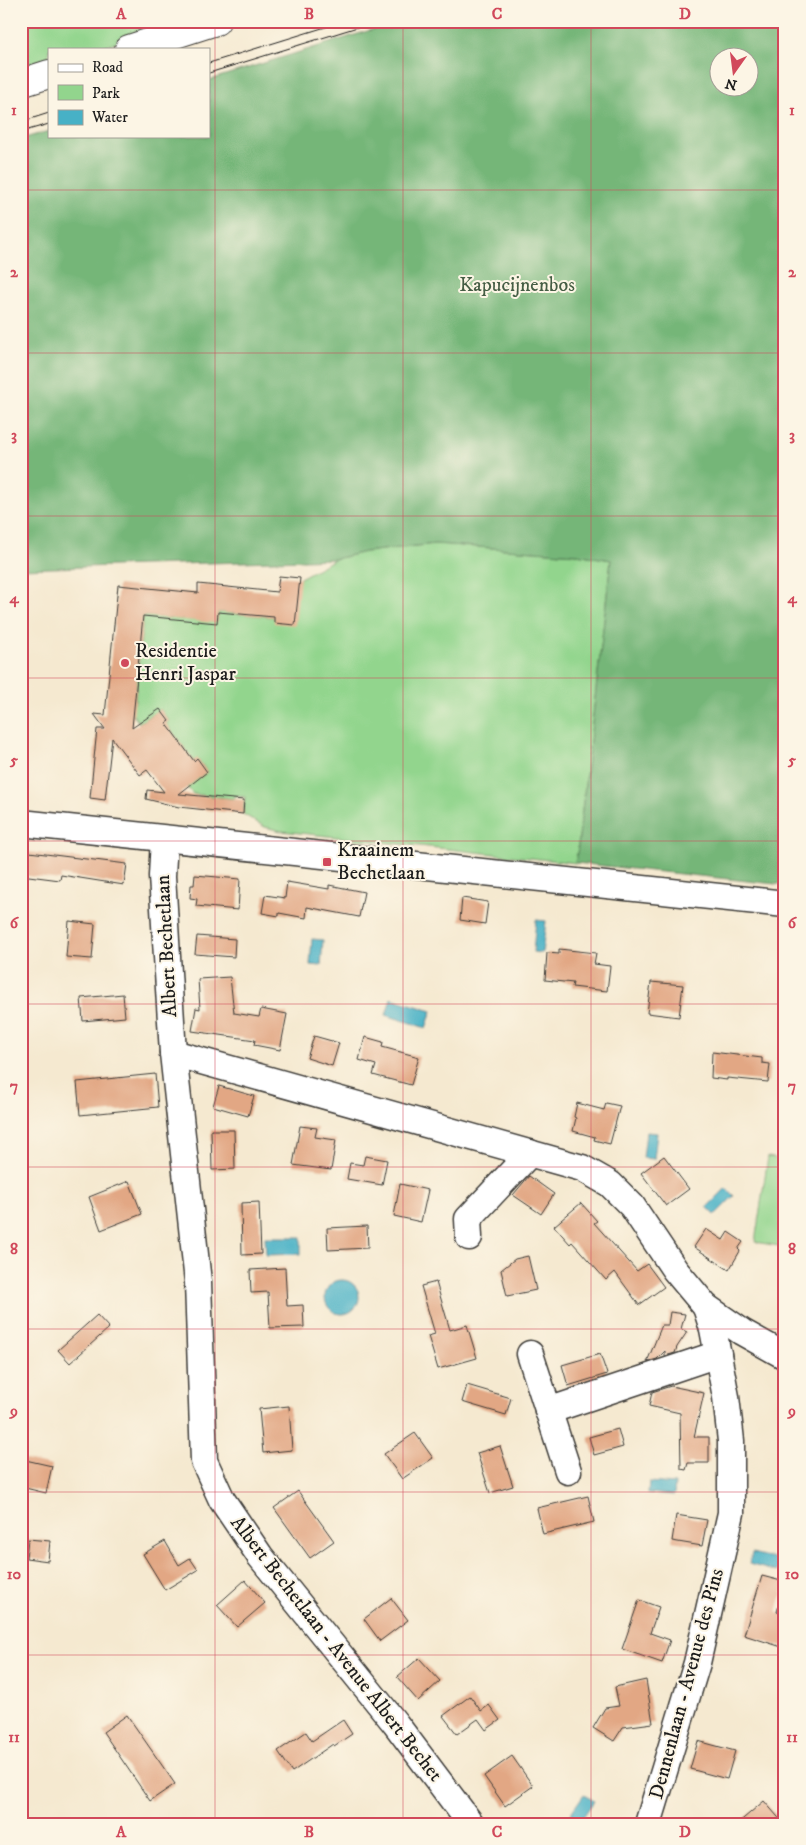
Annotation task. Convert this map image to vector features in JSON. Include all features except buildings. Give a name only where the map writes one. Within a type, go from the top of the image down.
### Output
[{"type":"main road","points":[[132,48],[216,21]]},
{"type":"main road","points":[[21,83],[48,74]]},
{"type":"street","points":[[21,823],[785,904]]},
{"type":"street","name":"Albert Bechetlaan","points":[[164,839],[162,876],[173,1053]]},
{"type":"street","points":[[173,1053],[582,1168],[610,1184],[632,1206],[675,1270],[706,1307],[742,1332],[785,1356]]},
{"type":"street","name":"Albert Bechetlaan - Avenue Albert Bechet","points":[[173,1053],[198,1282],[204,1461],[222,1500],[260,1556],[395,1723],[471,1824]]},
{"type":"street","points":[[469,1236],[468,1219],[530,1153]]},
{"type":"street","name":"Dennenlaan - Avenue des Pins","points":[[648,1824],[697,1663],[731,1513],[731,1441],[718,1354],[706,1307]]},
{"type":"street","points":[[530,1354],[568,1471]]},
{"type":"street","points":[[548,1411],[718,1354]]},
{"type":"green space","points":[[21,21],[184,21],[99,48],[48,48],[48,63],[21,72]]},
{"type":"green space","name":"Kapucijnenbos","points":[[400,21],[785,21],[785,885],[576,863],[611,560],[577,554],[435,544],[365,552],[335,559],[21,569],[21,139],[48,131],[48,138],[210,138],[210,80]]},
{"type":"green space","points":[[435,544],[577,554],[611,560],[576,863],[281,831],[265,827],[243,814],[245,797],[234,796],[234,799],[193,794],[187,787],[207,772],[198,759],[194,761],[166,723],[169,721],[160,709],[139,723],[130,711],[135,702],[143,616],[217,622],[218,612],[274,617],[300,578],[335,559],[365,552]]},
{"type":"green space","points":[[768,1157],[785,1160],[785,1247],[755,1242]]},
{"type":"water","points":[[536,920],[546,921],[542,953],[533,952]]},
{"type":"water","points":[[312,939],[323,940],[321,966],[310,965]]},
{"type":"water","points":[[391,998],[432,1011],[426,1028],[386,1015]]},
{"type":"water","points":[[646,1132],[657,1133],[654,1159],[643,1158]]},
{"type":"water","points":[[726,1188],[734,1196],[715,1215],[707,1207]]},
{"type":"water","points":[[265,1237],[301,1237],[301,1254],[266,1255]]},
{"type":"water","points":[[342,1280],[354,1285],[359,1297],[354,1309],[342,1314],[330,1309],[325,1297],[330,1285]]},
{"type":"water","points":[[649,1482],[675,1484],[674,1495],[648,1493]]},
{"type":"water","points":[[752,1553],[780,1560],[777,1572],[749,1564]]},
{"type":"water","points":[[584,1794],[594,1801],[578,1824],[568,1817]]},
{"type":"tram line","points":[[210,63],[345,21]]},
{"type":"tram line","points":[[210,73],[377,21]]},
{"type":"tram line","points":[[21,122],[48,113]]},
{"type":"tram line","points":[[21,132],[48,124]]},
{"type":"place","name":"Residentie Henri Jaspar","points":[[125,663]]},
{"type":"place","name":"Kraainem Bechetlaan","points":[[327,862]]}]
